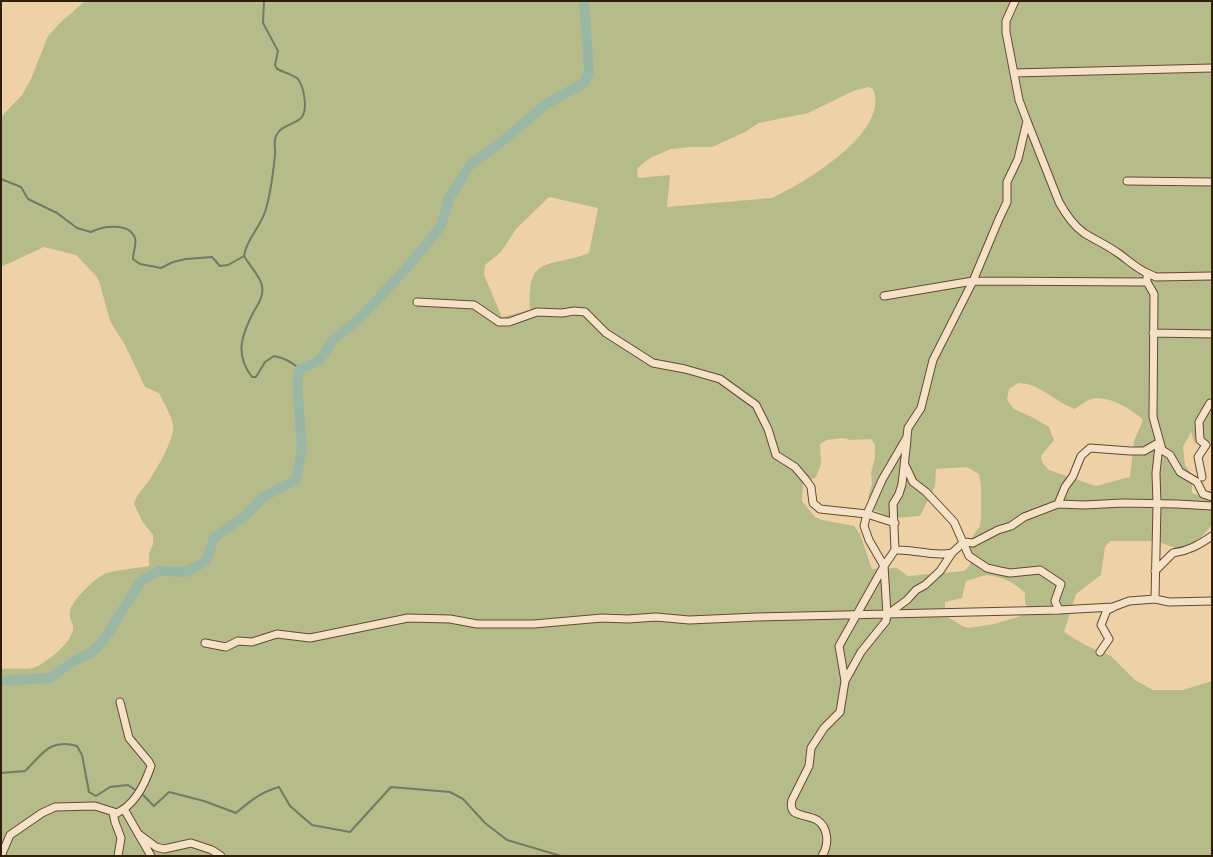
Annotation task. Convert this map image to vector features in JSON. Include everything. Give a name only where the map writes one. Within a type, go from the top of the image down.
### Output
[{"type":"street","points":[[1014,1],[1006,21],[1006,32],[1019,100],[1065,213],[1082,232],[1104,243],[1137,268],[1156,277],[1212,276]]},
{"type":"street","points":[[1014,73],[1212,68]]},
{"type":"street","points":[[822,856],[827,849],[828,839],[823,827],[818,820],[794,812],[791,806],[792,800],[798,784],[809,766],[811,748],[824,728],[840,712],[845,681],[839,646],[895,550],[893,504],[899,494],[905,464],[908,428],[914,416],[921,408],[933,360],[974,280],[1007,202],[1007,182],[1018,159],[1027,121]]},
{"type":"street","points":[[1127,181],[1212,182]]},
{"type":"street","points":[[1147,273],[1147,282],[1154,294],[1153,416],[1162,450],[1170,455],[1180,472],[1197,482],[1203,494],[1212,497]]},
{"type":"street","points":[[884,296],[974,280],[1147,282]]},
{"type":"street","points":[[417,302],[474,304],[499,322],[509,322],[537,312],[585,312],[606,333],[653,363],[720,379],[756,405],[768,429],[776,455],[795,467],[806,480],[811,487],[814,503],[820,509],[867,514],[895,524]]},
{"type":"street","points":[[1153,333],[1212,334]]},
{"type":"street","points":[[1202,477],[1198,456],[1209,445],[1200,440],[1199,422],[1210,403],[1212,403]]},
{"type":"street","points":[[845,681],[861,652],[886,621],[884,566],[869,540],[864,526],[867,514],[882,480],[907,437]]},
{"type":"street","points":[[1058,504],[1081,456],[1090,448],[1144,451],[1160,442]]},
{"type":"street","points":[[1154,599],[1156,572],[1156,473],[1160,442]]},
{"type":"street","points":[[905,464],[913,482],[926,492],[954,522],[969,556],[987,568],[1010,573],[1040,570],[1061,584],[1055,601],[1059,610]]},
{"type":"street","points":[[887,614],[907,600],[916,590],[925,585],[940,571],[952,553],[964,542],[973,543],[998,530],[1011,526],[1024,517],[1058,504],[1122,503],[1212,506]]},
{"type":"street","points":[[1156,572],[1173,553],[1183,552],[1198,546],[1212,536]]},
{"type":"street","points":[[895,550],[910,550],[939,556],[952,553]]},
{"type":"street","points":[[1100,652],[1108,638],[1101,625],[1107,610],[1113,607],[1129,601],[1154,599],[1169,602],[1212,601]]},
{"type":"street","points":[[205,643],[226,647],[238,641],[252,642],[277,634],[310,638],[408,618],[450,619],[477,624],[534,624],[602,618],[656,617],[690,620],[1113,607]]},
{"type":"street","points":[[113,813],[117,813],[132,803],[151,766],[129,738],[120,702]]},
{"type":"street","points":[[1,856],[7,839],[42,813],[55,807],[95,806],[106,808],[113,813],[122,838],[118,856]]},
{"type":"street","points":[[124,809],[151,856]]},
{"type":"street","points":[[140,835],[156,848],[164,849],[191,843],[212,850],[221,856]]},
{"type":"green space","points":[[85,1],[1212,1],[1212,442],[1195,443],[1191,432],[1183,447],[1185,465],[1192,475],[1192,493],[1212,501],[1212,525],[1194,545],[1178,549],[1156,541],[1110,541],[1105,547],[1101,575],[1076,594],[1064,632],[1085,645],[1111,656],[1135,680],[1153,690],[1183,690],[1212,681],[1212,856],[1,856],[1,669],[36,667],[58,652],[68,641],[73,630],[70,618],[72,606],[80,595],[102,575],[149,566],[149,553],[153,544],[153,535],[142,521],[134,504],[160,462],[173,431],[171,417],[159,393],[145,387],[125,345],[110,321],[97,277],[76,255],[44,247],[1,267],[1,117],[22,95],[31,79],[48,36]],"holes":[[[868,87],[873,89],[875,105],[869,122],[857,138],[823,168],[804,181],[772,198],[667,207],[670,175],[638,178],[637,169],[642,164],[652,157],[671,149],[712,147],[745,132],[759,123],[808,113],[853,91]],[[549,197],[598,208],[589,253],[543,266],[532,279],[530,310],[502,317],[484,275],[485,265],[501,252],[516,229]],[[1018,383],[1033,386],[1075,409],[1095,398],[1110,400],[1132,411],[1143,420],[1134,441],[1130,477],[1096,486],[1049,470],[1042,462],[1041,456],[1054,440],[1049,427],[1014,409],[1007,400],[1009,389]],[[842,438],[851,440],[871,439],[875,445],[875,458],[871,473],[872,484],[868,498],[874,510],[893,518],[920,516],[935,486],[936,469],[967,467],[979,474],[981,517],[980,526],[970,540],[970,565],[964,571],[908,576],[897,568],[872,569],[860,534],[854,526],[815,517],[802,501],[803,484],[816,477],[821,464],[820,444],[827,440]],[[986,575],[1003,579],[1016,585],[1025,593],[1025,603],[1028,608],[1021,616],[994,624],[969,628],[962,626],[945,615],[945,602],[962,598],[966,581]]]},
{"type":"waterway","points":[[264,1],[263,23],[278,51],[275,65],[277,69],[298,79],[304,93],[305,105],[303,116],[283,128],[276,136],[273,177],[267,205],[263,218],[245,251],[244,256],[261,282],[262,293],[261,299],[243,336],[242,352],[246,369],[252,377],[256,377],[265,362],[274,356],[282,358],[300,369]]},
{"type":"waterway","points":[[1,681],[50,678],[74,661],[91,653],[103,641],[141,581],[159,571],[186,572],[206,561],[214,538],[246,515],[263,497],[296,480],[302,449],[297,382],[300,369],[319,361],[333,340],[361,317],[411,263],[441,226],[449,198],[470,165],[504,140],[546,104],[584,83],[589,71],[584,1]]},
{"type":"waterway","points":[[1,179],[21,187],[28,199],[57,213],[77,228],[91,232],[109,227],[127,229],[135,238],[133,259],[140,264],[161,268],[173,262],[186,259],[212,257],[220,266],[228,265],[244,256]]},
{"type":"waterway","points":[[1,773],[25,771],[53,746],[67,744],[77,746],[82,755],[89,792],[96,796],[110,787],[128,785],[137,791]]},
{"type":"waterway","points":[[141,793],[154,806],[169,792],[204,801],[236,813],[256,797],[279,787],[290,806],[312,825],[350,832],[391,787],[450,792],[463,799],[485,823],[507,840],[561,856]]}]
